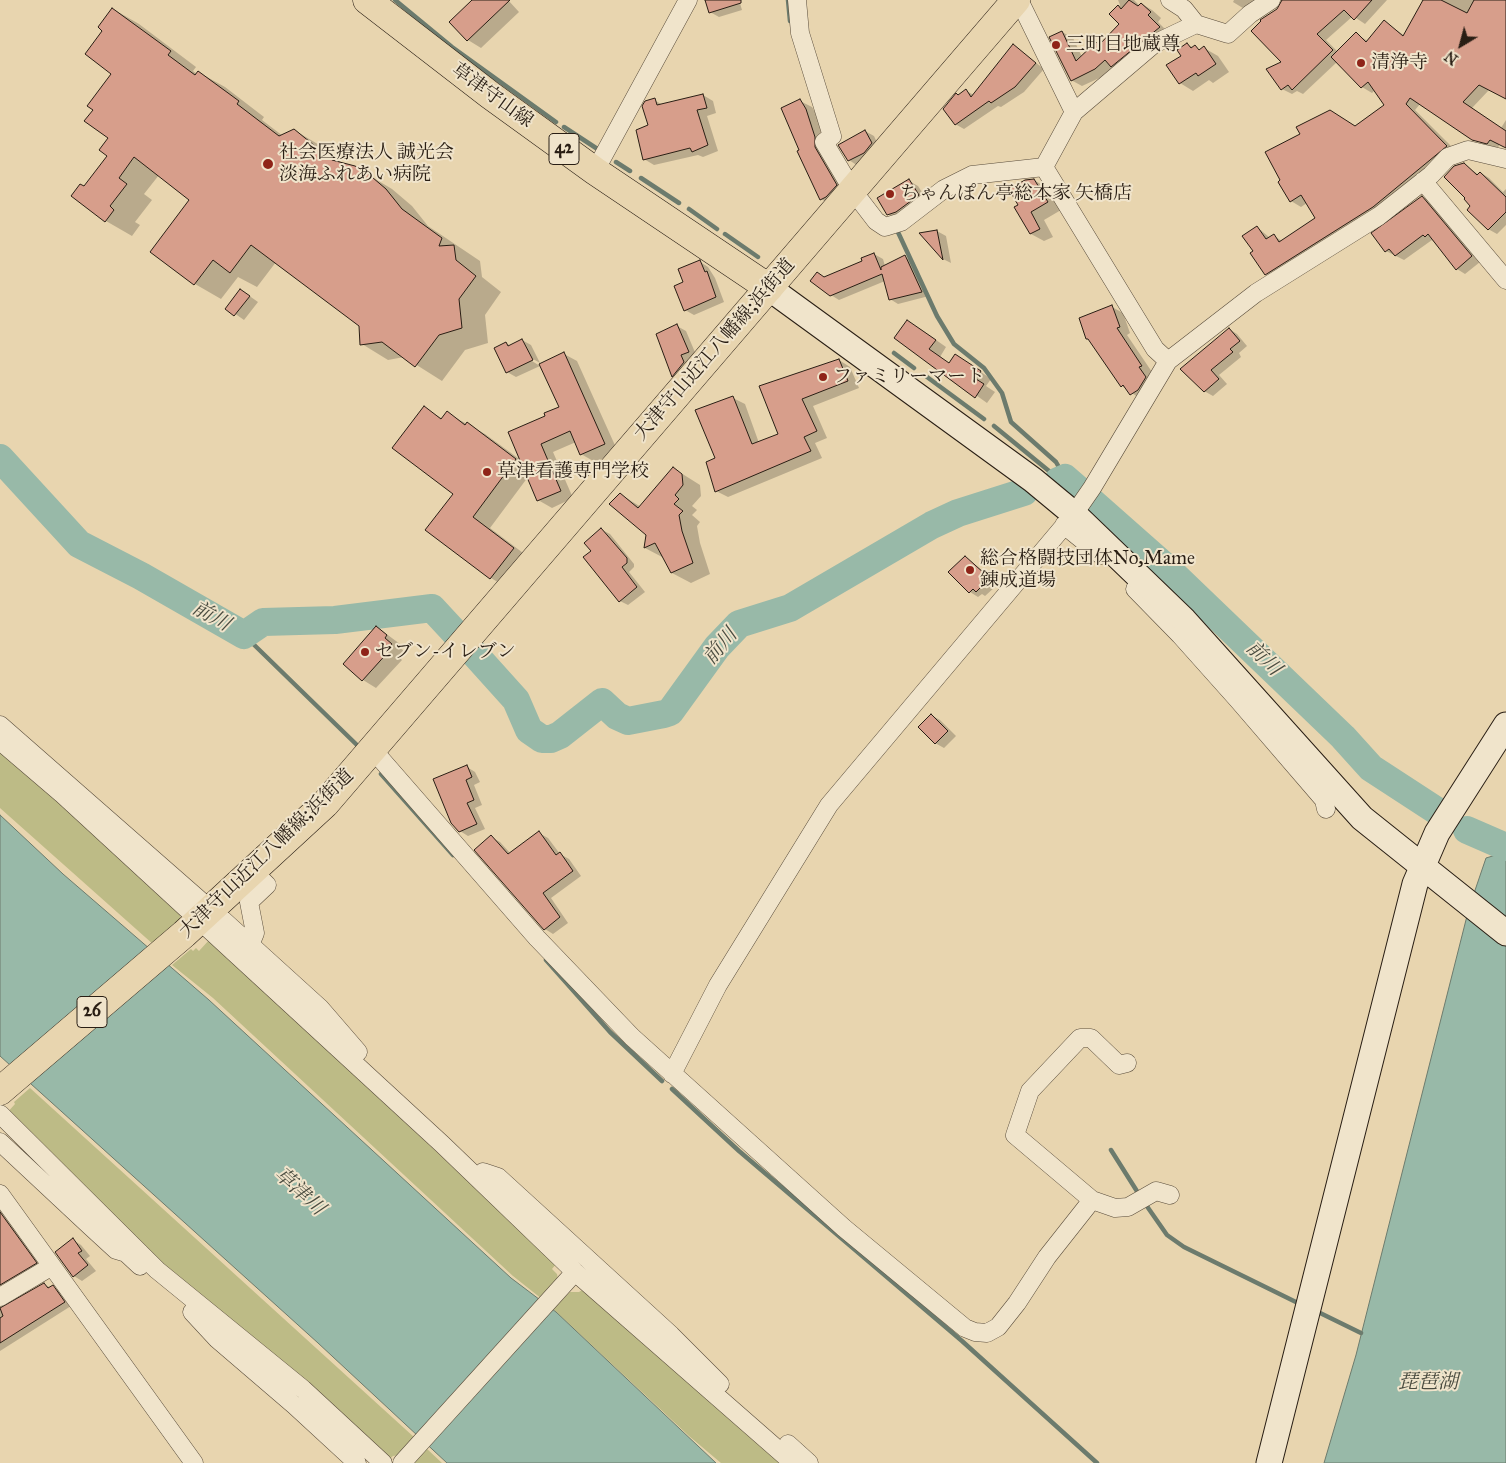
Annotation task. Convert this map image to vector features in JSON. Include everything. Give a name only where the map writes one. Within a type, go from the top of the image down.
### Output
[{"type":"main road","name":"草津守山線","points":[[367,0],[490,95],[595,171],[769,288]]},
{"type":"main road","name":"大津守山近江八幡線;浜街道","points":[[0,1091],[202,919],[324,804],[373,750],[1017,0]]},
{"type":"street","points":[[595,171],[688,0]]},
{"type":"street","points":[[797,0],[800,33],[832,136],[824,142],[853,191],[876,221],[885,227],[901,222],[944,188],[972,175],[1044,167]]},
{"type":"street","points":[[1017,0],[1074,112]]},
{"type":"street","points":[[1170,0],[1184,10],[1196,24],[1228,34],[1250,14],[1271,0]]},
{"type":"street","points":[[1044,167],[1074,112],[1154,44],[1196,24]]},
{"type":"street","points":[[672,1074],[718,985],[829,805],[1069,511],[1092,488],[1168,361],[1256,293],[1379,216],[1423,181],[1448,157],[1468,150],[1506,159]]},
{"type":"street","points":[[1044,167],[1155,349],[1168,361]]},
{"type":"street","points":[[1423,181],[1506,280]]},
{"type":"street","points":[[769,288],[1033,480],[1069,511],[1184,620],[1362,818],[1506,933]]},
{"type":"street","points":[[1069,511],[1095,549],[1180,635],[1324,800],[1326,809]]},
{"type":"street","points":[[0,725],[18,748],[480,1175],[575,1272],[793,1463]]},
{"type":"street","points":[[1269,1463],[1421,865],[1453,806],[1506,725]]},
{"type":"street","points":[[0,741],[18,748]]},
{"type":"street","points":[[373,750],[538,938],[632,1037],[844,1228],[965,1328],[975,1332],[987,1332],[998,1327],[1017,1303],[1047,1257],[1092,1200]]},
{"type":"street","points":[[250,945],[255,932],[249,902],[267,885],[254,872]]},
{"type":"street","points":[[202,919],[250,945],[320,1008],[348,1042],[468,1152],[480,1175]]},
{"type":"street","points":[[1127,1063],[1119,1065],[1091,1038],[1080,1038],[1030,1091],[1015,1134],[1092,1200],[1115,1208],[1128,1207],[1156,1191],[1170,1195]]},
{"type":"street","points":[[0,1114],[130,1252],[303,1389],[383,1463]]},
{"type":"street","points":[[0,1126],[192,1312],[217,1339],[294,1405],[357,1463]]},
{"type":"street","points":[[3,1151],[116,1250],[130,1252]]},
{"type":"street","points":[[480,1175],[498,1177],[671,1335],[712,1377],[809,1463]]},
{"type":"street","points":[[0,1194],[194,1463]]},
{"type":"street","points":[[0,1297],[52,1266]]},
{"type":"street","points":[[404,1460],[575,1272]]},
{"type":"street","points":[[192,1312],[220,1332],[296,1394],[374,1463]]},
{"type":"shaded area","points":[[0,752],[45,789],[181,914],[179,921],[154,945],[0,808]]},
{"type":"shaded area","points":[[210,939],[556,1264],[552,1269],[557,1274],[558,1280],[542,1299],[513,1276],[213,998],[172,965],[191,949],[193,951],[196,948],[199,951]]},
{"type":"shaded area","points":[[30,1088],[415,1438],[399,1455],[393,1456],[388,1460],[180,1281],[6,1114],[15,1104],[14,1102]]},
{"type":"shaded area","points":[[584,1289],[783,1463],[721,1463],[689,1436],[553,1309],[570,1292],[579,1292]]},
{"type":"shaded area","points":[[426,1448],[442,1463],[413,1463]]},
{"type":"water","name":"草津川","points":[[0,815],[63,874],[209,1000],[511,1278],[556,1312],[716,1463],[447,1463],[318,1343],[0,1056]]},
{"type":"water","name":"琵琶湖","points":[[1506,852],[1506,1463],[1324,1463],[1356,1355],[1469,908],[1486,858]]},
{"type":"building","points":[[472,0],[510,0],[467,41],[449,22]]},
{"type":"building","points":[[705,0],[741,0],[741,3],[709,13]]},
{"type":"building","points":[[1129,0],[1138,6],[1141,3],[1151,12],[1148,15],[1160,27],[1111,67],[1105,60],[1095,69],[1071,81],[1049,37],[1062,31],[1076,61],[1096,42],[1099,45],[1119,24],[1109,14],[1118,5],[1121,9]]},
{"type":"building","points":[[1282,0],[1372,0],[1354,20],[1344,10],[1317,34],[1333,50],[1292,90],[1288,85],[1281,90],[1266,69],[1281,62],[1251,31],[1260,20],[1277,9]]},
{"type":"building","points":[[1423,0],[1441,0],[1467,13],[1474,0],[1506,0],[1506,99],[1479,85],[1463,102],[1506,131],[1506,148],[1490,140],[1487,144],[1472,140],[1410,98],[1406,104],[1447,146],[1373,207],[1265,275],[1250,253],[1253,251],[1242,236],[1257,226],[1266,239],[1274,234],[1279,242],[1315,218],[1301,195],[1290,202],[1278,182],[1280,180],[1265,152],[1300,134],[1296,127],[1330,110],[1355,126],[1384,105],[1368,82],[1361,88],[1331,57],[1356,32],[1366,42],[1384,20],[1403,36]]},
{"type":"building","points":[[112,8],[171,51],[168,55],[195,75],[198,71],[239,101],[237,104],[279,136],[294,129],[332,160],[355,166],[366,172],[386,189],[402,209],[442,238],[439,246],[454,245],[456,260],[476,276],[459,299],[462,328],[439,335],[415,367],[382,342],[360,345],[359,326],[251,245],[230,273],[213,260],[194,285],[150,252],[189,200],[134,157],[119,178],[127,184],[110,206],[114,210],[105,222],[71,196],[80,184],[84,186],[107,156],[99,150],[108,138],[84,121],[93,110],[87,106],[111,74],[85,54],[102,31],[98,27]]},
{"type":"building","points":[[1187,43],[1191,48],[1195,45],[1199,50],[1204,46],[1216,64],[1198,76],[1196,73],[1179,84],[1166,65],[1181,56],[1177,50]]},
{"type":"building","points":[[1013,44],[1036,63],[1015,87],[991,103],[989,101],[955,125],[943,109],[956,93],[958,95],[966,89],[971,97]]},
{"type":"building","points":[[703,94],[707,108],[697,110],[708,145],[692,152],[690,148],[643,160],[636,130],[648,125],[642,106],[645,101],[655,98],[657,105]]},
{"type":"building","points":[[800,99],[806,109],[815,137],[815,147],[837,185],[826,197],[820,200],[797,151],[799,150],[781,108]]},
{"type":"building","points":[[865,130],[872,143],[864,153],[848,161],[838,145]]},
{"type":"building","points":[[1464,163],[1477,175],[1480,172],[1506,197],[1506,212],[1488,230],[1467,210],[1470,206],[1465,198],[1444,177],[1454,166]]},
{"type":"building","points":[[909,179],[919,195],[896,212],[887,215],[877,198]]},
{"type":"building","points":[[1034,179],[1048,202],[1031,212],[1040,229],[1030,234],[1014,207],[1018,205],[1009,189],[1025,180]]},
{"type":"building","points":[[1422,196],[1472,256],[1456,270],[1428,234],[1425,237],[1423,235],[1395,256],[1389,249],[1385,252],[1371,233]]},
{"type":"building","points":[[937,230],[943,260],[919,233]]},
{"type":"building","points":[[874,253],[881,270],[881,267],[905,255],[922,292],[889,300],[882,274],[830,296],[810,281],[817,272],[824,277],[862,261],[861,258]]},
{"type":"building","points":[[700,260],[705,272],[707,271],[716,297],[684,311],[674,286],[683,282],[678,269]]},
{"type":"building","points":[[240,289],[250,296],[234,316],[225,309]]},
{"type":"building","points":[[1112,305],[1120,327],[1117,328],[1142,366],[1139,367],[1146,377],[1138,390],[1130,395],[1123,385],[1121,387],[1088,339],[1086,339],[1079,318]]},
{"type":"building","points":[[907,320],[936,340],[929,349],[949,363],[955,354],[981,371],[976,379],[984,384],[975,398],[894,338]]},
{"type":"building","points":[[677,324],[689,352],[681,355],[684,362],[672,377],[656,334]]},
{"type":"building","points":[[1229,328],[1240,341],[1230,349],[1233,352],[1211,370],[1219,379],[1204,392],[1180,369]]},
{"type":"building","points":[[522,339],[533,360],[506,373],[494,348],[506,342],[508,346]]},
{"type":"building","points":[[564,352],[605,444],[580,455],[570,431],[541,444],[561,491],[537,501],[508,432],[545,416],[544,413],[559,407],[539,364]]},
{"type":"building","points":[[839,359],[848,381],[802,399],[817,431],[804,437],[811,451],[715,492],[706,462],[715,458],[695,410],[733,396],[752,444],[778,434],[759,386]]},
{"type":"building","points":[[424,406],[441,419],[447,411],[465,425],[467,422],[516,459],[473,517],[514,548],[490,579],[425,530],[453,494],[392,448]]},
{"type":"building","points":[[673,467],[682,474],[683,485],[675,495],[679,499],[674,504],[683,511],[679,515],[682,531],[693,563],[671,573],[655,543],[644,548],[646,535],[609,504],[620,493],[638,508]]},
{"type":"building","points":[[601,528],[627,558],[627,563],[622,567],[637,587],[619,602],[583,557],[591,551],[584,543]]},
{"type":"building","points":[[965,556],[985,574],[982,577],[987,581],[976,592],[973,589],[969,593],[948,572]]},
{"type":"building","points":[[376,626],[387,635],[385,638],[392,644],[387,650],[389,651],[362,681],[343,664]]},
{"type":"building","points":[[931,714],[948,731],[935,744],[918,727]]},
{"type":"building","points":[[467,765],[472,777],[466,780],[474,800],[467,803],[477,824],[459,832],[451,823],[433,779]]},
{"type":"building","points":[[539,831],[556,855],[560,852],[573,871],[543,893],[560,917],[544,930],[474,850],[491,835],[508,854]]},
{"type":"building","points":[[0,1212],[37,1263],[0,1285]]},
{"type":"building","points":[[73,1238],[82,1251],[78,1253],[88,1265],[73,1277],[55,1252]]},
{"type":"building","points":[[44,1283],[48,1288],[53,1285],[65,1302],[0,1343],[0,1318],[3,1316],[0,1308]]},
{"type":"waterway","points":[[395,0],[452,47],[556,122]]},
{"type":"waterway","points":[[788,0],[790,21]]},
{"type":"waterway","points":[[564,127],[599,150]]},
{"type":"waterway","points":[[616,162],[630,171]]},
{"type":"waterway","points":[[641,178],[679,203]]},
{"type":"waterway","points":[[689,209],[717,229]]},
{"type":"waterway","points":[[897,230],[937,316],[954,344],[984,368],[1002,393],[1011,422],[1056,462],[1065,478]]},
{"type":"waterway","points":[[725,234],[758,257]]},
{"type":"waterway","points":[[894,353],[914,368]]},
{"type":"waterway","points":[[927,377],[984,419]]},
{"type":"waterway","points":[[994,426],[1060,480]]},
{"type":"waterway","name":"前川","points":[[0,458],[79,544],[141,576],[244,635],[263,622],[335,620],[432,608],[457,635]]},
{"type":"waterway","name":"前川","points":[[1058,481],[1065,478],[1080,491]]},
{"type":"waterway","name":"前川","points":[[471,650],[516,700],[529,730],[542,739],[551,739],[560,735],[602,702],[617,716],[628,721],[664,714],[670,712],[717,647],[739,624],[790,608],[932,525],[958,513],[1024,492]]},
{"type":"waterway","name":"前川","points":[[1092,502],[1169,570],[1343,737],[1371,768],[1437,811]]},
{"type":"waterway","points":[[244,635],[359,747]]},
{"type":"waterway","points":[[381,774],[453,855]]},
{"type":"waterway","name":"前川","points":[[1467,830],[1506,847]]},
{"type":"waterway","points":[[546,960],[610,1032],[662,1081]]},
{"type":"waterway","points":[[672,1089],[739,1151],[962,1341],[1097,1463]]},
{"type":"waterway","points":[[1111,1150],[1140,1196]]},
{"type":"waterway","points":[[1144,1202],[1167,1235],[1184,1247],[1302,1305]]},
{"type":"waterway","points":[[1316,1311],[1361,1333]]},
{"type":"place","name":"三町目地蔵尊","points":[[1056,45]]},
{"type":"place","name":"清浄寺","points":[[1361,63]]},
{"type":"place","name":"社会医療法人 誠光会 淡海ふれあい病院","points":[[268,164]]},
{"type":"place","name":"ちゃんぽん亭総本家 矢橋店","points":[[890,194]]},
{"type":"place","name":"ファミリーマート","points":[[823,377]]},
{"type":"place","name":"草津看護専門学校","points":[[487,472]]},
{"type":"place","name":"総合格闘技団体No,Mame 錬成道場","points":[[970,570]]},
{"type":"place","name":"セブン-イレブン","points":[[365,652]]}]
